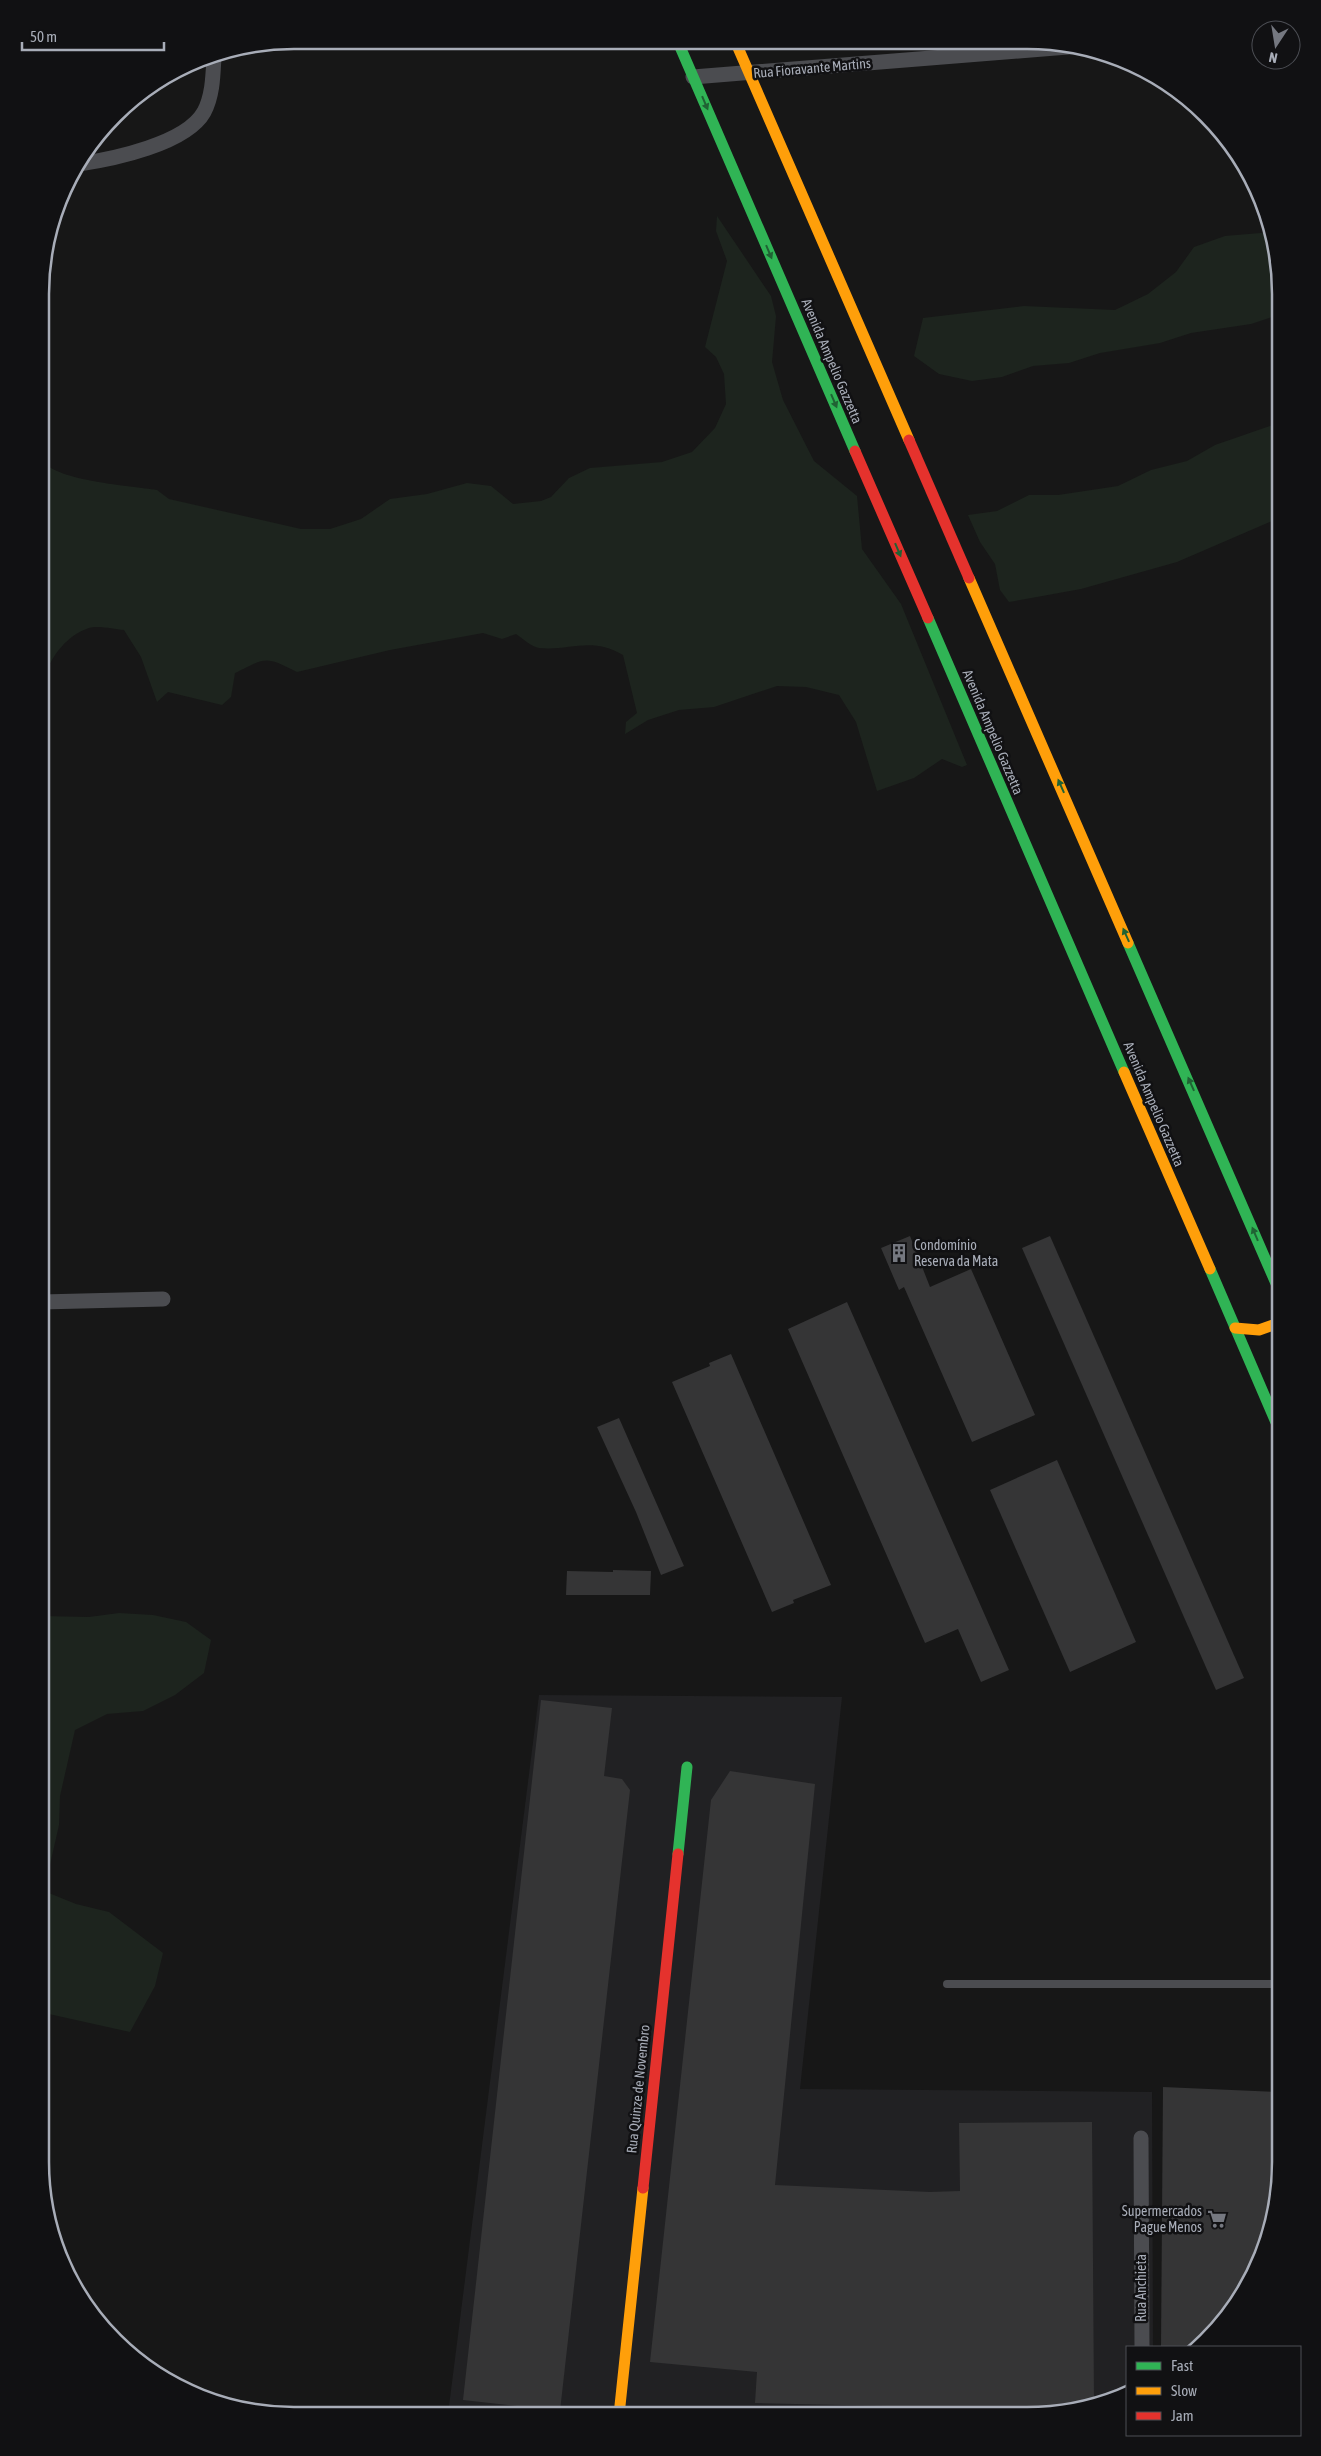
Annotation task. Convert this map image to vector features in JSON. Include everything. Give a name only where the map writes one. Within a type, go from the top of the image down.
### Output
[{"type":"main road","name":"Avenida Ampelio Gazzetta","points":[[681,49],[1272,1413]]},
{"type":"main road","points":[[739,49],[1272,1273]]},
{"type":"main road","points":[[1235,1328],[1257,1332],[1272,1327]]},
{"type":"main road","name":"Rua Quinze de Novembro","points":[[620,2407],[688,1767]]},
{"type":"street","name":"Rua Fioravante Martins","points":[[693,77],[1043,49]]},
{"type":"street","points":[[87,163],[102,161],[168,140],[190,129],[204,112],[212,86],[214,62]]},
{"type":"street","points":[[49,1302],[162,1299]]},
{"type":"street","name":"Rua Anchieta","points":[[1141,2138],[1142,2346]]},
{"type":"lane","points":[[947,1984],[1272,1984]]},
{"type":"shaded area","points":[[717,216],[771,296],[776,316],[772,362],[783,400],[814,461],[857,496],[862,549],[901,604],[967,765],[962,767],[942,759],[914,778],[877,791],[856,722],[839,695],[806,687],[777,686],[714,707],[679,710],[648,720],[625,734],[626,722],[637,713],[623,655],[612,649],[591,645],[539,648],[516,634],[502,639],[483,633],[390,650],[297,672],[272,661],[260,661],[235,673],[231,697],[222,705],[168,692],[157,702],[141,657],[124,630],[93,627],[80,632],[64,644],[49,666],[49,467],[96,482],[157,490],[169,499],[301,529],[330,529],[361,519],[390,499],[427,494],[467,483],[491,486],[513,504],[541,501],[551,497],[569,478],[590,468],[662,462],[692,452],[715,428],[726,404],[724,374],[716,357],[705,347],[727,261],[716,231]]},
{"type":"shaded area","points":[[1265,233],[1272,277],[1272,317],[1251,324],[1191,333],[1160,343],[1100,353],[1069,363],[1033,366],[1002,377],[972,381],[939,374],[914,356],[923,318],[1024,306],[1115,310],[1148,294],[1176,272],[1194,247],[1225,236]]},
{"type":"shaded area","points":[[1272,425],[1272,521],[1177,562],[1081,589],[1009,602],[1000,590],[995,564],[980,542],[968,515],[997,511],[1029,495],[1058,495],[1118,486],[1151,470],[1187,461],[1215,445]]},
{"type":"shaded area","points":[[119,1613],[153,1615],[186,1622],[211,1640],[204,1673],[175,1695],[143,1711],[107,1714],[75,1730],[60,1796],[59,1825],[49,1869],[49,1616],[89,1617]]},
{"type":"shaded area","points":[[539,1695],[842,1697],[800,2089],[1152,2092],[1153,2346],[1126,2346],[1126,2387],[1075,2403],[1044,2407],[449,2407]]},
{"type":"shaded area","points":[[49,1893],[76,1904],[109,1912],[163,1953],[155,1986],[130,2032],[49,2014]]},
{"type":"building","points":[[910,1236],[930,1287],[971,1269],[1035,1415],[972,1442],[904,1287],[899,1290],[881,1248]]},
{"type":"building","points":[[1050,1236],[1244,1678],[1216,1690],[1022,1248]]},
{"type":"building","points":[[847,1302],[1009,1670],[981,1682],[958,1629],[925,1643],[788,1329]]},
{"type":"building","points":[[731,1354],[831,1585],[793,1600],[794,1603],[772,1612],[672,1382],[710,1366],[709,1363]]},
{"type":"building","points":[[619,1418],[684,1566],[661,1575],[636,1512],[597,1427]]},
{"type":"building","points":[[1057,1460],[1136,1642],[1070,1672],[990,1490]]},
{"type":"building","points":[[613,1570],[651,1571],[650,1595],[566,1595],[567,1571],[613,1572]]},
{"type":"building","points":[[541,1700],[612,1708],[604,1776],[622,1779],[630,1790],[560,2407],[525,2407],[463,2400]]},
{"type":"building","points":[[730,1771],[815,1784],[775,2185],[930,2192],[960,2191],[959,2123],[1092,2122],[1094,2398],[1075,2403],[1044,2407],[932,2407],[755,2403],[757,2372],[650,2362],[711,1800]]},
{"type":"building","name":"Supermercados Pague Menos","points":[[1163,2087],[1272,2092],[1272,2179],[1268,2210],[1254,2256],[1222,2312],[1201,2336],[1190,2346],[1161,2346]]},
{"type":"traffic: fast","points":[[681,49],[855,451]]},
{"type":"traffic: fast","points":[[928,618],[1124,1072]]},
{"type":"traffic: fast","points":[[1128,943],[1272,1274]]},
{"type":"traffic: fast","points":[[1210,1269],[1272,1413]]},
{"type":"traffic: fast","points":[[678,1854],[687,1767]]},
{"type":"traffic: slow","points":[[739,49],[909,440]]},
{"type":"traffic: slow","points":[[969,578],[1128,943]]},
{"type":"traffic: slow","points":[[1124,1072],[1210,1269]]},
{"type":"traffic: slow","points":[[1235,1328],[1259,1330],[1272,1325]]},
{"type":"traffic: slow","points":[[620,2407],[643,2188]]},
{"type":"traffic: jam","points":[[909,440],[969,578]]},
{"type":"traffic: jam","points":[[855,451],[928,618]]},
{"type":"traffic: jam","points":[[643,2188],[678,1854]]},
{"type":"place","name":"Condomínio Reserva da Mata","points":[[899,1253]]},
{"type":"place","name":"Supermercados Pague Menos","points":[[1217,2219]]}]
